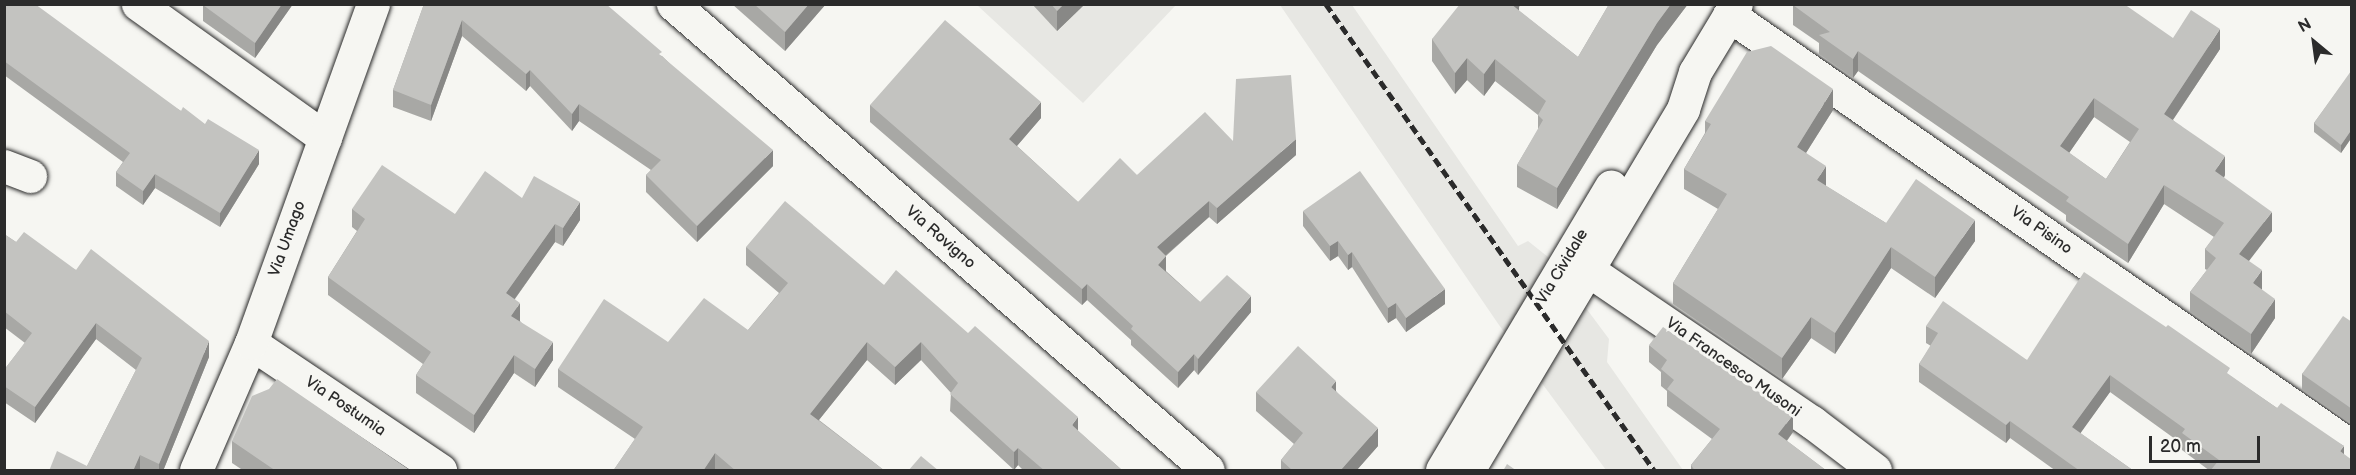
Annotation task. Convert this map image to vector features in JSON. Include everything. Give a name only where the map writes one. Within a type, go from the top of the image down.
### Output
[{"type":"street","points":[[138,4],[325,138]]},
{"type":"street","name":"Via Umago","points":[[196,471],[251,343],[373,4]]},
{"type":"street","name":"Via Rovigno","points":[[673,4],[1208,471]]},
{"type":"street","name":"Via Cividale","points":[[1468,471],[1683,109],[1695,72],[1733,10]]},
{"type":"street","name":"Via Pisino","points":[[1733,10],[2352,447]]},
{"type":"street","name":"Via Cividale","points":[[1442,471],[1664,98],[1695,72]]},
{"type":"street","name":"Via Francesco Musoni","points":[[1588,270],[1812,422],[1875,471]]},
{"type":"street","name":"Via Postumia","points":[[251,343],[440,471]]},
{"type":"shaded area","points":[[977,5],[1176,5],[1083,103]]},
{"type":"shaded area","points":[[1280,5],[1352,5],[1518,246],[1528,241],[1548,257],[1609,339],[1607,362],[1683,470],[1606,470],[1499,325]]},
{"type":"building","points":[[4,4],[35,4],[181,111],[183,107],[205,124],[208,119],[259,150],[220,213],[155,174],[143,191],[116,172],[130,153],[4,61]]},
{"type":"building","points":[[203,4],[282,4],[255,43]]},
{"type":"building","points":[[424,4],[606,4],[662,52],[659,54],[773,150],[697,226],[646,175],[661,160],[579,104],[572,114],[530,70],[526,74],[462,20],[431,105],[393,90]]},
{"type":"building","points":[[754,4],[809,4],[785,32]]},
{"type":"building","points":[[1051,4],[1064,4],[1057,11]]},
{"type":"building","points":[[1460,4],[1511,4],[1578,57],[1609,4],[1671,4],[1657,23],[1557,188],[1517,165],[1543,120],[1538,115],[1546,101],[1495,59],[1484,74],[1467,58],[1455,73],[1432,39]]},
{"type":"building","points":[[2124,4],[2173,38],[2191,10],[2220,29],[2164,114],[2225,156],[2215,171],[2272,212],[2239,254],[2262,270],[2253,283],[2275,299],[2251,334],[2190,292],[2216,258],[2205,249],[2224,223],[2164,185],[2128,244],[2066,201],[2069,197],[1858,51],[1853,59],[1819,35],[1830,32],[1793,5]],"holes":[[[2094,98],[2139,129],[2106,179],[2060,146]]]},
{"type":"building","points":[[945,20],[1041,102],[1009,139],[1078,202],[1120,158],[1137,175],[1205,112],[1233,141],[1236,79],[1291,75],[1296,139],[1217,208],[1209,201],[1157,247],[1166,256],[1158,265],[1200,302],[1227,275],[1251,296],[1198,359],[1194,354],[1178,372],[1087,284],[1082,289],[870,105]]},
{"type":"building","points":[[1771,46],[1833,89],[1797,147],[1826,166],[1817,180],[1886,223],[1916,179],[1975,220],[1935,277],[1891,247],[1835,333],[1811,317],[1782,358],[1673,283],[1727,194],[1684,169],[1711,124],[1705,121],[1747,52]]},
{"type":"building","points":[[2351,71],[2352,129],[2341,145],[2314,123]]},
{"type":"building","points":[[382,165],[455,214],[485,171],[522,198],[534,176],[580,202],[563,228],[555,224],[506,293],[520,303],[511,316],[553,342],[535,369],[514,355],[474,415],[416,375],[431,352],[328,277],[365,219],[352,209]]},
{"type":"building","points":[[1360,171],[1445,289],[1406,318],[1396,303],[1388,308],[1352,252],[1348,255],[1338,241],[1330,246],[1303,211]]},
{"type":"building","points":[[785,201],[884,285],[896,270],[968,333],[975,326],[1078,417],[1072,425],[1123,471],[1045,471],[1018,448],[1014,452],[950,394],[958,383],[921,342],[895,367],[867,342],[810,414],[885,471],[783,471],[782,469],[780,471],[736,471],[715,453],[703,471],[613,471],[643,427],[558,369],[604,299],[668,342],[704,298],[748,330],[788,283],[746,247]]},
{"type":"building","points":[[24,232],[76,270],[91,249],[209,341],[159,464],[140,455],[133,471],[49,471],[57,451],[87,466],[142,358],[96,323],[35,407],[4,386],[4,370],[32,333],[4,311],[4,234],[16,242]]},
{"type":"building","points":[[2084,272],[2166,327],[2168,325],[2230,368],[2227,373],[2277,408],[2281,403],[2344,446],[2340,451],[2352,460],[2352,471],[2210,471],[2219,460],[2182,433],[2185,429],[2110,375],[2072,427],[2134,471],[2080,471],[2010,421],[2006,425],[1919,364],[1938,333],[1926,326],[1943,301],[2027,360]]},
{"type":"building","points":[[2343,316],[2352,322],[2352,409],[2302,374]]},
{"type":"building","points":[[1663,327],[1793,415],[1778,434],[1827,471],[1695,471],[1691,465],[1720,429],[1667,389],[1674,380],[1661,369],[1667,360],[1649,345]]},
{"type":"building","points":[[1298,346],[1336,381],[1331,387],[1378,428],[1340,471],[1293,471],[1281,460],[1303,433],[1256,392]]},
{"type":"building","points":[[277,379],[411,471],[276,471],[232,441],[252,396],[269,389]]},
{"type":"building","points":[[921,456],[939,471],[908,471]]},
{"type":"building","points":[[1507,464],[1517,471],[1503,471]]},
{"type":"railway","points":[[1326,4],[1654,470]]}]
